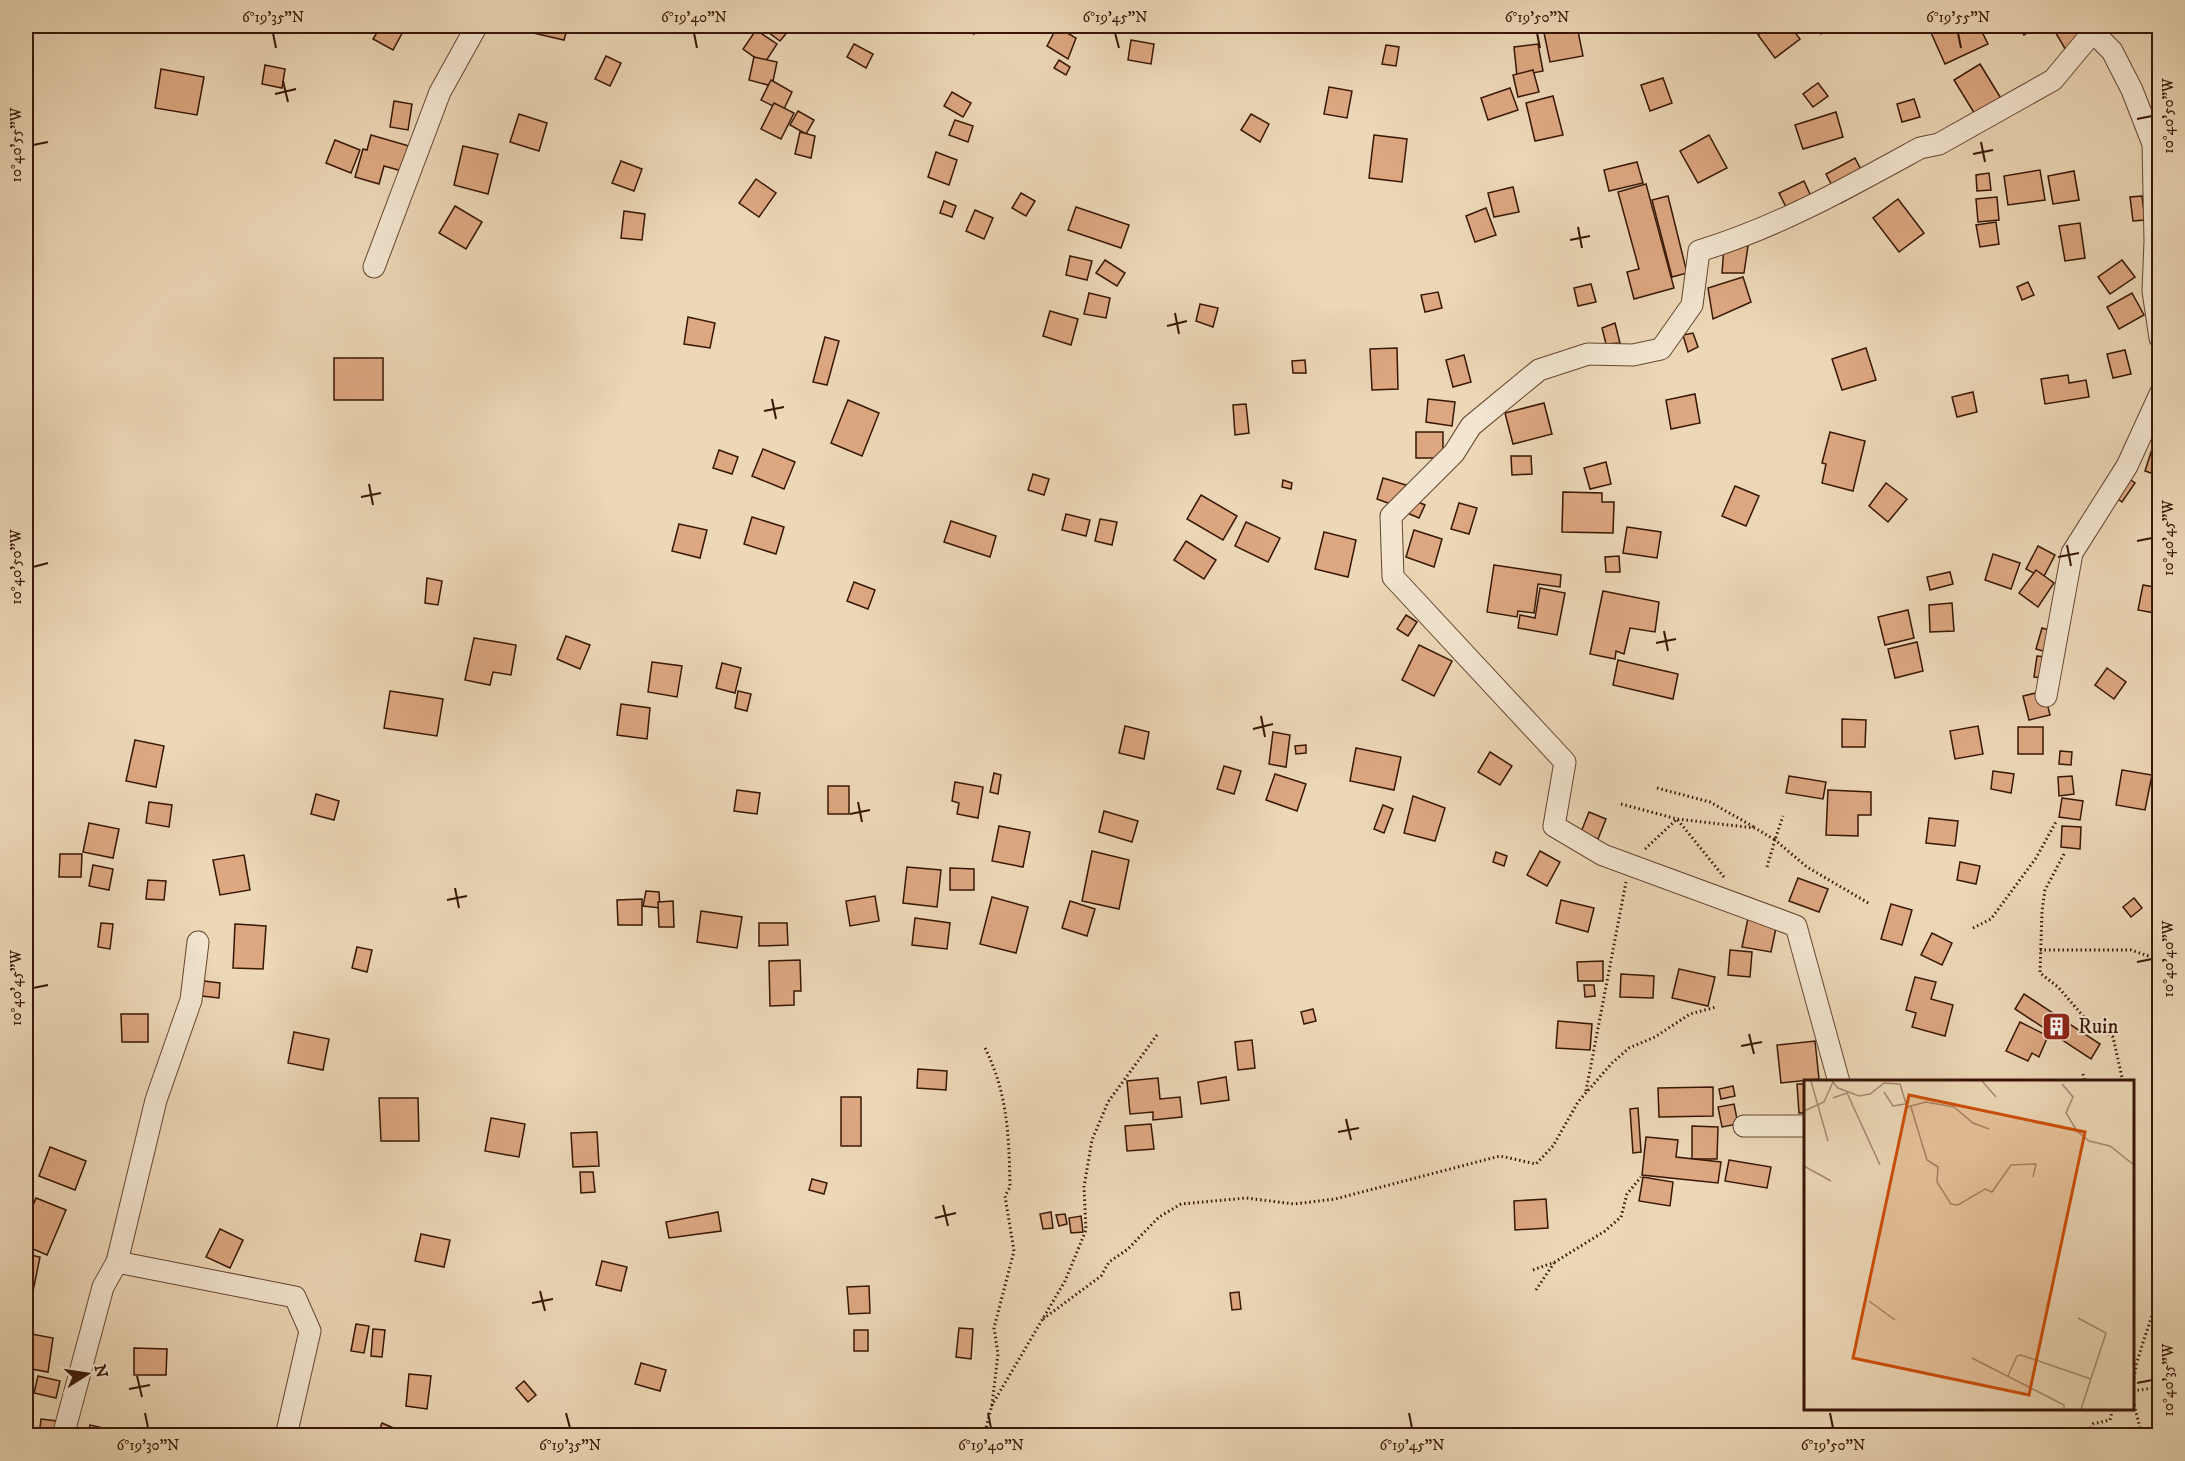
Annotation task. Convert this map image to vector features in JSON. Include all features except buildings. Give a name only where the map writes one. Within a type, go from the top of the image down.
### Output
[{"type":"street","points":[[374,267],[440,92],[475,29]]},
{"type":"street","points":[[1838,1080],[1796,926],[1603,855],[1554,826],[1565,762],[1393,578],[1391,516],[1454,453],[1471,426],[1539,370],[1588,354],[1633,355],[1661,349],[1692,305],[1699,251],[1737,240],[1797,215],[1920,148],[1938,144],[2053,80],[2092,29],[2112,51],[2132,90],[2153,144],[2155,241],[2153,291],[2160,338]]},
{"type":"street","points":[[2046,696],[2072,553],[2127,466],[2160,394]]},
{"type":"street","points":[[63,1436],[103,1287],[117,1262],[156,1100],[191,1000],[198,942]]},
{"type":"street","points":[[1744,1126],[1804,1126]]},
{"type":"street","points":[[117,1262],[295,1297],[310,1331],[286,1436]]},
{"type":"path","points":[[1657,788],[1710,802],[1775,840],[1807,867],[1870,904]]},
{"type":"path","points":[[1621,804],[1677,819],[1755,828]]},
{"type":"path","points":[[1767,867],[1783,816]]},
{"type":"path","points":[[1585,1092],[1629,865],[1677,819]]},
{"type":"path","points":[[1677,819],[1728,884]]},
{"type":"path","points":[[1973,928],[1991,919],[2036,858],[2057,820]]},
{"type":"path","points":[[2064,854],[2045,890],[2040,973],[2058,987],[2084,1017],[2113,1037],[2123,1080]]},
{"type":"path","points":[[2040,950],[2131,950],[2160,960]]},
{"type":"path","points":[[1043,1319],[1101,1276],[1109,1262],[1128,1250],[1159,1217],[1181,1204],[1246,1198],[1294,1204],[1335,1199],[1500,1156],[1536,1164],[1553,1146],[1568,1115],[1585,1092],[1629,1048],[1690,1014],[1716,1007]]},
{"type":"path","points":[[992,1405],[1065,1281],[1086,1230],[1084,1187],[1092,1140],[1108,1102],[1157,1035]]},
{"type":"path","points":[[984,1436],[992,1405],[998,1354],[994,1328],[1014,1251],[1005,1196],[1010,1186],[1009,1122],[994,1065],[985,1048]]},
{"type":"path","points":[[2083,1074],[2084,1080]]},
{"type":"path","points":[[1533,1270],[1555,1262],[1605,1231],[1621,1217],[1627,1194],[1641,1177]]},
{"type":"path","points":[[1536,1290],[1555,1262]]},
{"type":"path","points":[[2134,1376],[2152,1314],[2160,1269]]},
{"type":"path","points":[[2134,1391],[2160,1387]]},
{"type":"path","points":[[2134,1400],[2142,1436]]},
{"type":"path","points":[[2086,1436],[2093,1424],[2110,1420],[2112,1410]]},
{"type":"place","name":"Ruin","points":[[2057,1027]]}]
